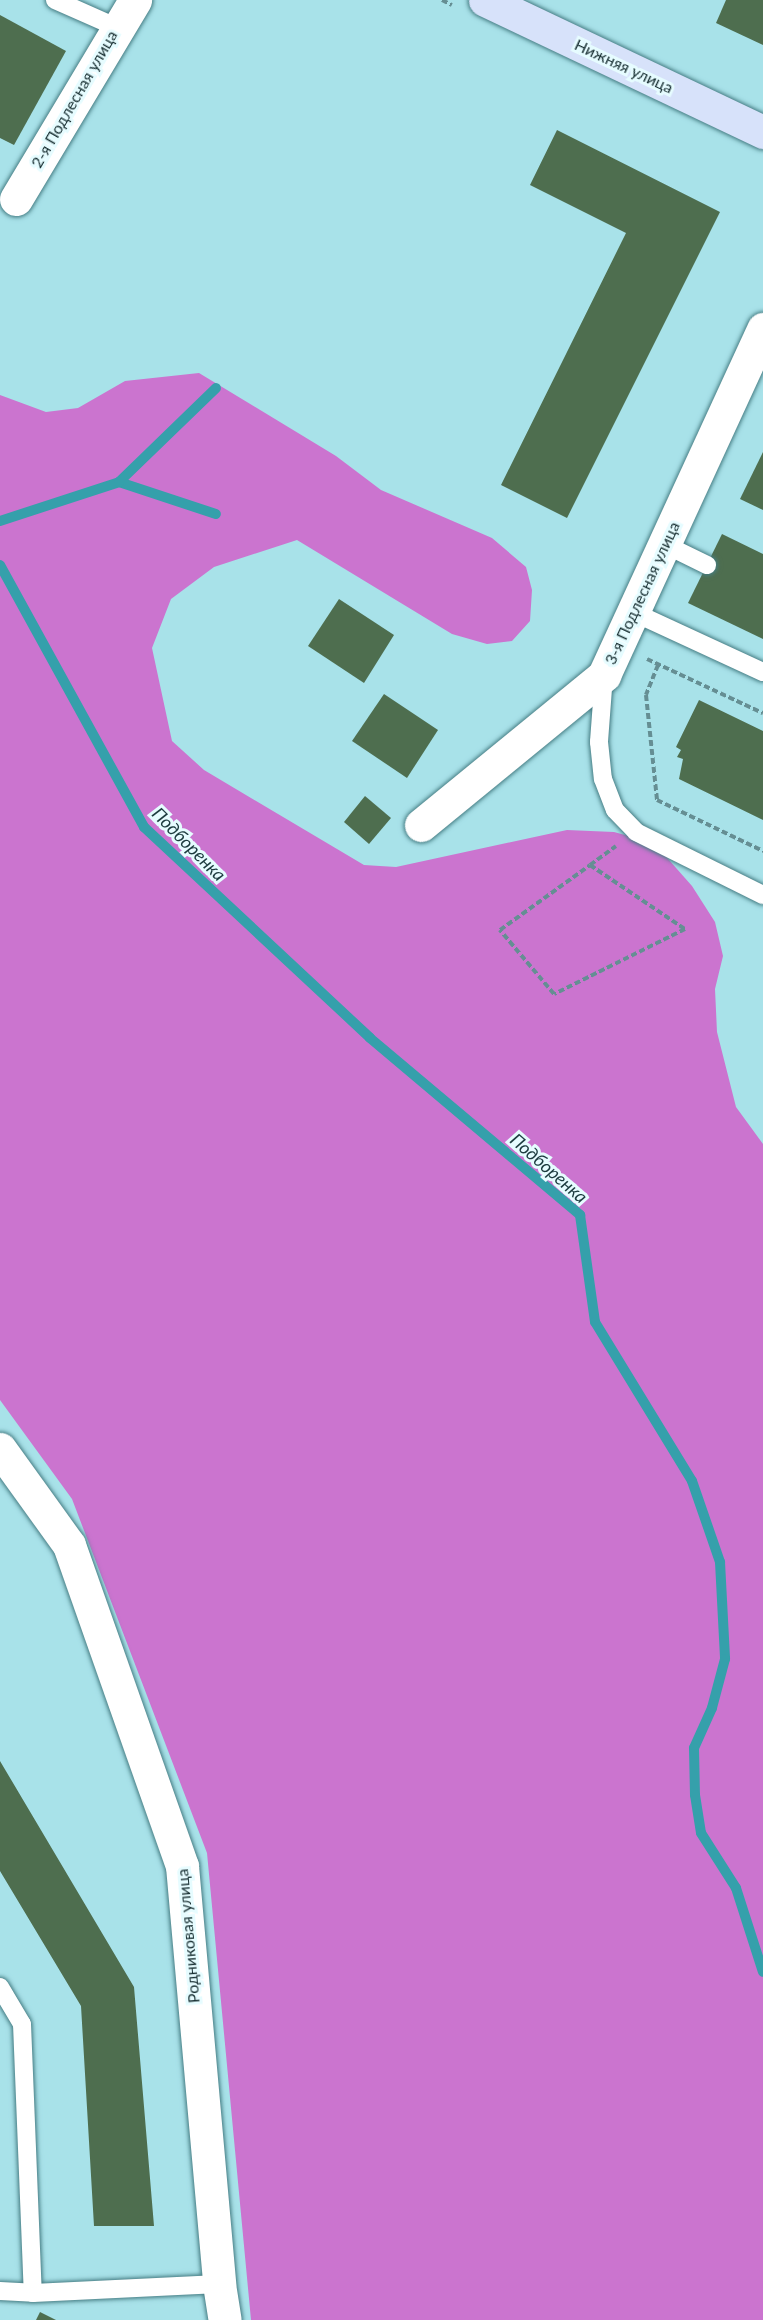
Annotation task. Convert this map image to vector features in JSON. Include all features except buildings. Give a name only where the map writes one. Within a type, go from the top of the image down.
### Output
[{"type":"street","name":"2-я Подлесная улица","points":[[16,199],[116,27],[135,0]]},
{"type":"street","name":"Нижняя улица","points":[[485,0],[763,132]]},
{"type":"street","name":"3-я Подлесная улица","points":[[421,825],[611,661],[763,329]]},
{"type":"street","name":"Родниковая улица","points":[[0,1449],[69,1545],[182,1866],[219,2284],[225,2320]]},
{"type":"lane","points":[[55,0],[116,27]]},
{"type":"lane","points":[[664,544],[706,565]]},
{"type":"lane","points":[[633,612],[763,672]]},
{"type":"lane","points":[[611,661],[599,742],[603,779],[615,810],[636,832],[763,895]]},
{"type":"lane","points":[[0,1988],[22,2024],[33,2293]]},
{"type":"lane","points":[[0,2291],[33,2293],[219,2284]]},
{"type":"path","points":[[611,661],[658,665],[763,713]]},
{"type":"path","points":[[658,665],[646,695],[657,800],[763,851]]},
{"type":"path","points":[[590,865],[685,929],[554,994],[500,930],[590,865],[636,832]]},
{"type":"shaded area","points":[[199,373],[336,456],[381,490],[492,538],[526,567],[532,590],[530,621],[512,641],[487,644],[452,634],[297,540],[214,567],[171,599],[152,648],[172,741],[204,770],[364,865],[396,867],[567,830],[614,832],[654,843],[692,886],[715,922],[723,956],[715,989],[717,1032],[736,1107],[763,1144],[763,2320],[251,2320],[207,1853],[72,1499],[0,1400],[0,395],[46,412],[78,408],[125,381]]},
{"type":"waterway","points":[[0,521],[119,482],[216,388]]},
{"type":"waterway","points":[[119,482],[216,514]]},
{"type":"waterway","name":"Подборенка","points":[[0,565],[144,827],[370,1038],[580,1215],[595,1322],[692,1481],[720,1562],[725,1659],[712,1708],[694,1748],[695,1795],[701,1833],[736,1888],[763,1972]]}]
